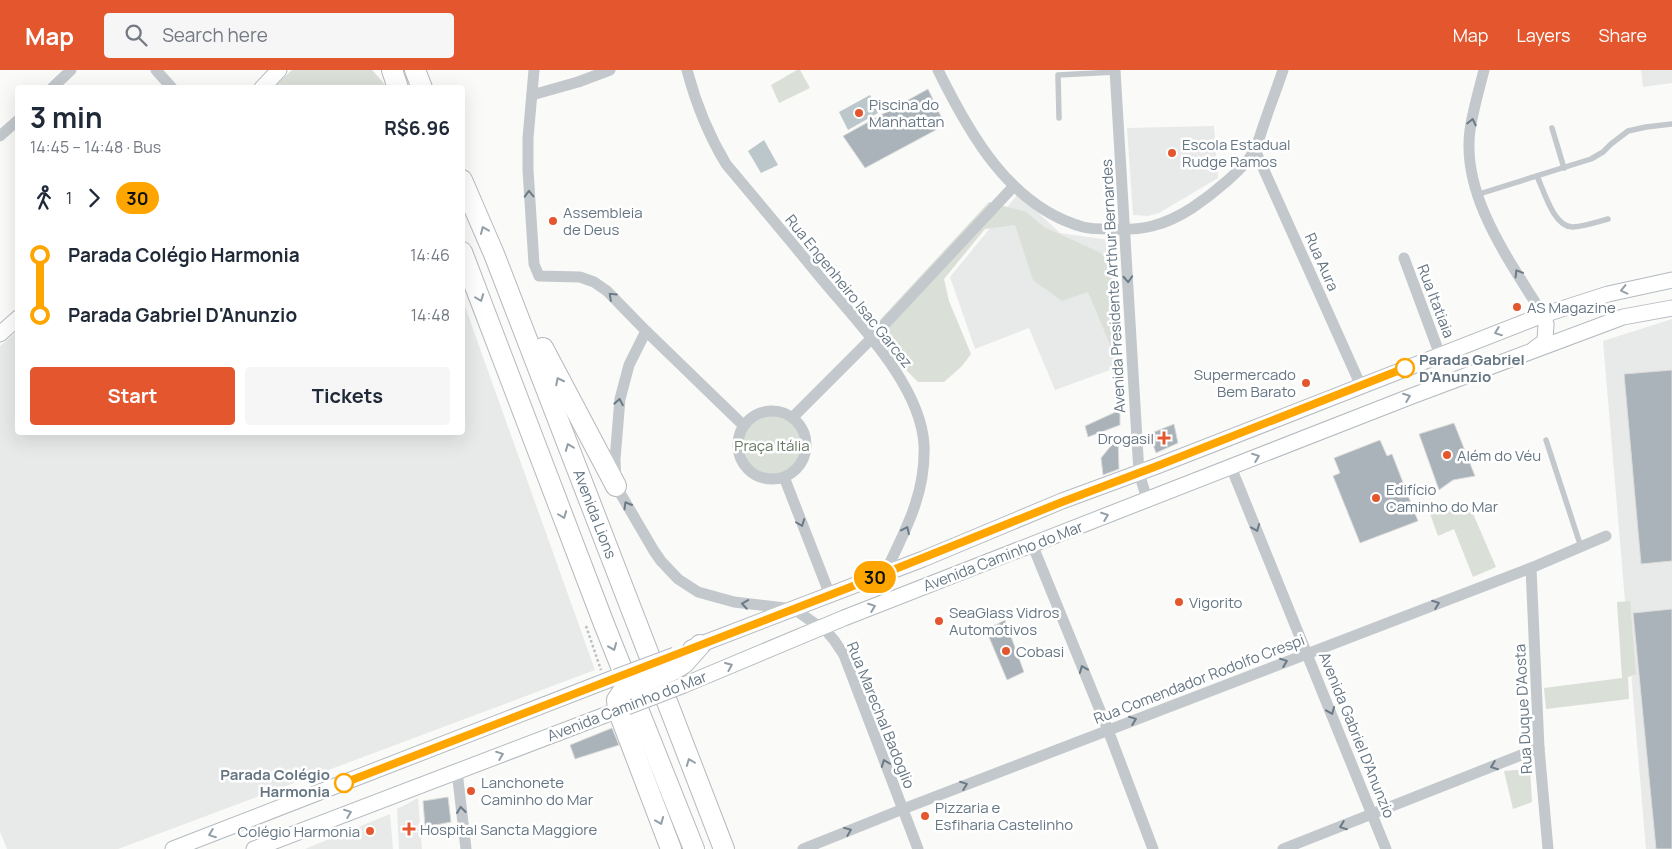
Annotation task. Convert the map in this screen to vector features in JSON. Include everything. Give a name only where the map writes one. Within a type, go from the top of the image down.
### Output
[{"type":"highway","points":[[392,70],[397,85]]},
{"type":"highway","points":[[415,70],[421,85]]},
{"type":"highway","name":"Avenida Lions","points":[[465,187],[494,254],[724,849]]},
{"type":"highway","points":[[494,254],[569,400],[616,486]]},
{"type":"highway","name":"Avenida Lions","points":[[465,260],[604,624],[694,849]]},
{"type":"highway","points":[[672,849],[621,696],[678,670],[700,645]]},
{"type":"main road","name":"Avenida Caminho do Mar","points":[[700,645],[1543,315],[1608,294],[1672,280]]},
{"type":"main road","name":"Avenida Caminho do Mar","points":[[678,670],[820,627],[1403,399],[1623,317],[1672,308]]},
{"type":"main road","points":[[1530,352],[1545,341],[1546,324],[1543,315]]},
{"type":"main road","points":[[0,334],[15,321]]},
{"type":"main road","name":"Avenida Caminho do Mar","points":[[254,849],[457,771],[621,696]]},
{"type":"main road","name":"Avenida Caminho do Mar","points":[[173,849],[621,696]]},
{"type":"street","points":[[55,85],[71,70]]},
{"type":"street","points":[[156,70],[169,85]]},
{"type":"street","points":[[532,95],[578,82],[610,70]]},
{"type":"street","name":"Rua Engenheiro Isac Garcez","points":[[687,70],[699,110],[711,138],[726,164],[871,339],[908,391],[921,425],[924,445],[922,476],[913,516],[885,574]]},
{"type":"street","points":[[938,70],[970,129],[988,156],[1013,187],[1060,219],[1084,228],[1125,230],[1144,229],[1164,223],[1203,200],[1230,178],[1255,150],[1283,70]]},
{"type":"street","points":[[1484,70],[1470,131],[1470,166],[1476,195],[1487,218],[1543,315]]},
{"type":"street","points":[[533,71],[528,138],[529,199],[534,264],[539,276],[573,276],[594,282],[614,298],[744,425]]},
{"type":"street","name":"Avenida Presidente Arthur Bernardes","points":[[1115,71],[1139,473],[1146,499]]},
{"type":"street","points":[[0,136],[15,123]]},
{"type":"street","name":"Rua Aura","points":[[1255,150],[1360,386]]},
{"type":"street","points":[[793,417],[871,339],[1013,187]]},
{"type":"street","name":"Rua Itatiaia","points":[[1404,258],[1440,355]]},
{"type":"street","points":[[646,331],[629,366],[620,399],[615,436],[616,486],[661,561],[678,579],[688,586],[708,595],[734,602],[794,609]]},
{"type":"street","points":[[767,411],[783,412],[793,417],[805,434],[806,450],[800,465],[784,478],[762,478],[752,473],[744,466],[737,446],[739,434],[744,425],[751,417],[767,411]]},
{"type":"street","name":"Avenida Gabriel D'Anunzio","points":[[1231,466],[1386,849]]},
{"type":"street","points":[[784,478],[830,595]]},
{"type":"street","name":"Rua Comendador Rodolfo Crespi","points":[[803,849],[1531,568],[1606,536]]},
{"type":"street","points":[[1032,544],[1108,730],[1153,849]]},
{"type":"street","name":"Rua Duque D'Aosta","points":[[1531,568],[1539,748],[1548,849]]},
{"type":"street","name":"Rua Marechal Badoglio","points":[[794,609],[820,627],[834,640],[844,655],[918,849]]},
{"type":"street","points":[[1283,849],[1539,748]]},
{"type":"street","points":[[457,771],[466,849]]},
{"type":"lane","points":[[1059,118],[1058,74],[1115,71]]},
{"type":"lane","points":[[1476,195],[1591,159],[1628,132],[1646,127],[1672,124]]},
{"type":"lane","points":[[1552,128],[1564,168]]},
{"type":"lane","points":[[1537,176],[1555,217],[1563,225],[1572,227],[1608,219]]},
{"type":"lane","points":[[1546,440],[1581,547]]},
{"type":"shaded area","points":[[1641,70],[1672,70],[1672,83],[1643,87]]},
{"type":"shaded area","name":"Piscina do Manhattan","points":[[870,95],[878,113],[848,130],[839,112]]},
{"type":"shaded area","name":"Escola Estadual Rudge Ramos","points":[[1214,126],[1218,178],[1159,213],[1148,216],[1133,215],[1127,128]]},
{"type":"shaded area","points":[[764,140],[778,165],[761,173],[748,151]]},
{"type":"shaded area","points":[[1018,194],[1060,233],[1116,241],[1121,366],[1055,390],[1029,328],[975,349],[950,277]]},
{"type":"shaded area","points":[[465,307],[595,670],[118,849],[7,849],[0,832],[0,346],[15,334],[15,435],[465,435]]},
{"type":"shaded area","points":[[1672,319],[1672,849],[1646,849],[1603,341]]},
{"type":"shaded area","name":"Hospital Sancta Maggiore","points":[[418,798],[422,849],[399,849],[397,809]]},
{"type":"shaded area","name":"Colégio Harmonia","points":[[390,814],[393,849],[305,849]]},
{"type":"green space","points":[[292,70],[372,70],[385,85],[276,85]]},
{"type":"green space","points":[[800,70],[810,88],[779,103],[771,85]]},
{"type":"green space","points":[[989,202],[1026,212],[1044,227],[1099,252],[1111,261],[1112,349],[1088,292],[1062,301],[1033,280],[1015,225],[985,229],[944,279],[949,301],[971,354],[962,366],[944,382],[918,382],[889,353],[879,321]]},
{"type":"green space","name":"Praça Itália","points":[[766,416],[778,416],[793,424],[801,439],[801,451],[793,466],[778,474],[766,474],[751,466],[743,451],[743,439],[751,424]]},
{"type":"green space","points":[[1468,502],[1496,567],[1473,577],[1454,529],[1438,536],[1429,511],[1446,503],[1447,507]]},
{"type":"green space","points":[[1630,601],[1636,674],[1628,677],[1629,699],[1546,709],[1544,688],[1622,678],[1617,602]]},
{"type":"green space","points":[[1530,769],[1532,802],[1513,809],[1504,771]]},
{"type":"building","points":[[928,89],[945,125],[865,168],[843,136]]},
{"type":"building","points":[[1672,370],[1672,561],[1641,564],[1624,374]]},
{"type":"building","points":[[1120,410],[1120,425],[1088,437],[1085,426]]},
{"type":"building","name":"Além do Véu","points":[[1454,423],[1475,476],[1453,480],[1439,490],[1419,434]]},
{"type":"building","name":"Drogasil","points":[[1174,424],[1178,443],[1156,453],[1149,434]]},
{"type":"building","points":[[1118,437],[1119,469],[1103,475],[1101,458]]},
{"type":"building","name":"Edifício Caminho do Mar","points":[[1380,440],[1387,456],[1392,454],[1418,521],[1360,543],[1333,476],[1340,473],[1334,458]]},
{"type":"building","points":[[1672,609],[1672,849],[1656,849],[1633,613]]},
{"type":"building","name":"Cobasi","points":[[1005,620],[1024,672],[1007,680],[986,630]]},
{"type":"building","points":[[612,728],[619,745],[575,759],[570,745]]},
{"type":"building","points":[[448,797],[451,822],[425,827],[423,801]]},
{"type":"bus line","name":"30","points":[[344,783],[923,559],[1062,502],[1405,368]]},
{"type":"place","name":"Piscina do Manhattan","points":[[859,113]]},
{"type":"place","name":"Escola Estadual Rudge Ramos","points":[[1172,153]]},
{"type":"place","name":"Assembleia de Deus","points":[[553,221]]},
{"type":"place","name":"AS Magazine","points":[[1517,307]]},
{"type":"place","name":"Parada Gabriel D'Anunzio","points":[[1405,368]]},
{"type":"place","name":"Supermercado Bem Barato","points":[[1306,383]]},
{"type":"place","name":"Drogasil","points":[[1164,438]]},
{"type":"place","name":"Além do Véu","points":[[1447,455]]},
{"type":"place","name":"Edifício Caminho do Mar","points":[[1376,498]]},
{"type":"place","name":"Vigorito","points":[[1179,602]]},
{"type":"place","name":"SeaGlass Vidros Automotivos","points":[[939,621]]},
{"type":"place","name":"Cobasi","points":[[1006,651]]},
{"type":"place","name":"Parada Colégio Harmonia","points":[[344,783]]},
{"type":"place","name":"Lanchonete Caminho do Mar","points":[[471,791]]},
{"type":"place","name":"Pizzaria e Esfiharia Castelinho","points":[[925,816]]},
{"type":"place","name":"Hospital Sancta Maggiore","points":[[409,829]]},
{"type":"place","name":"Colégio Harmonia","points":[[370,831]]}]
